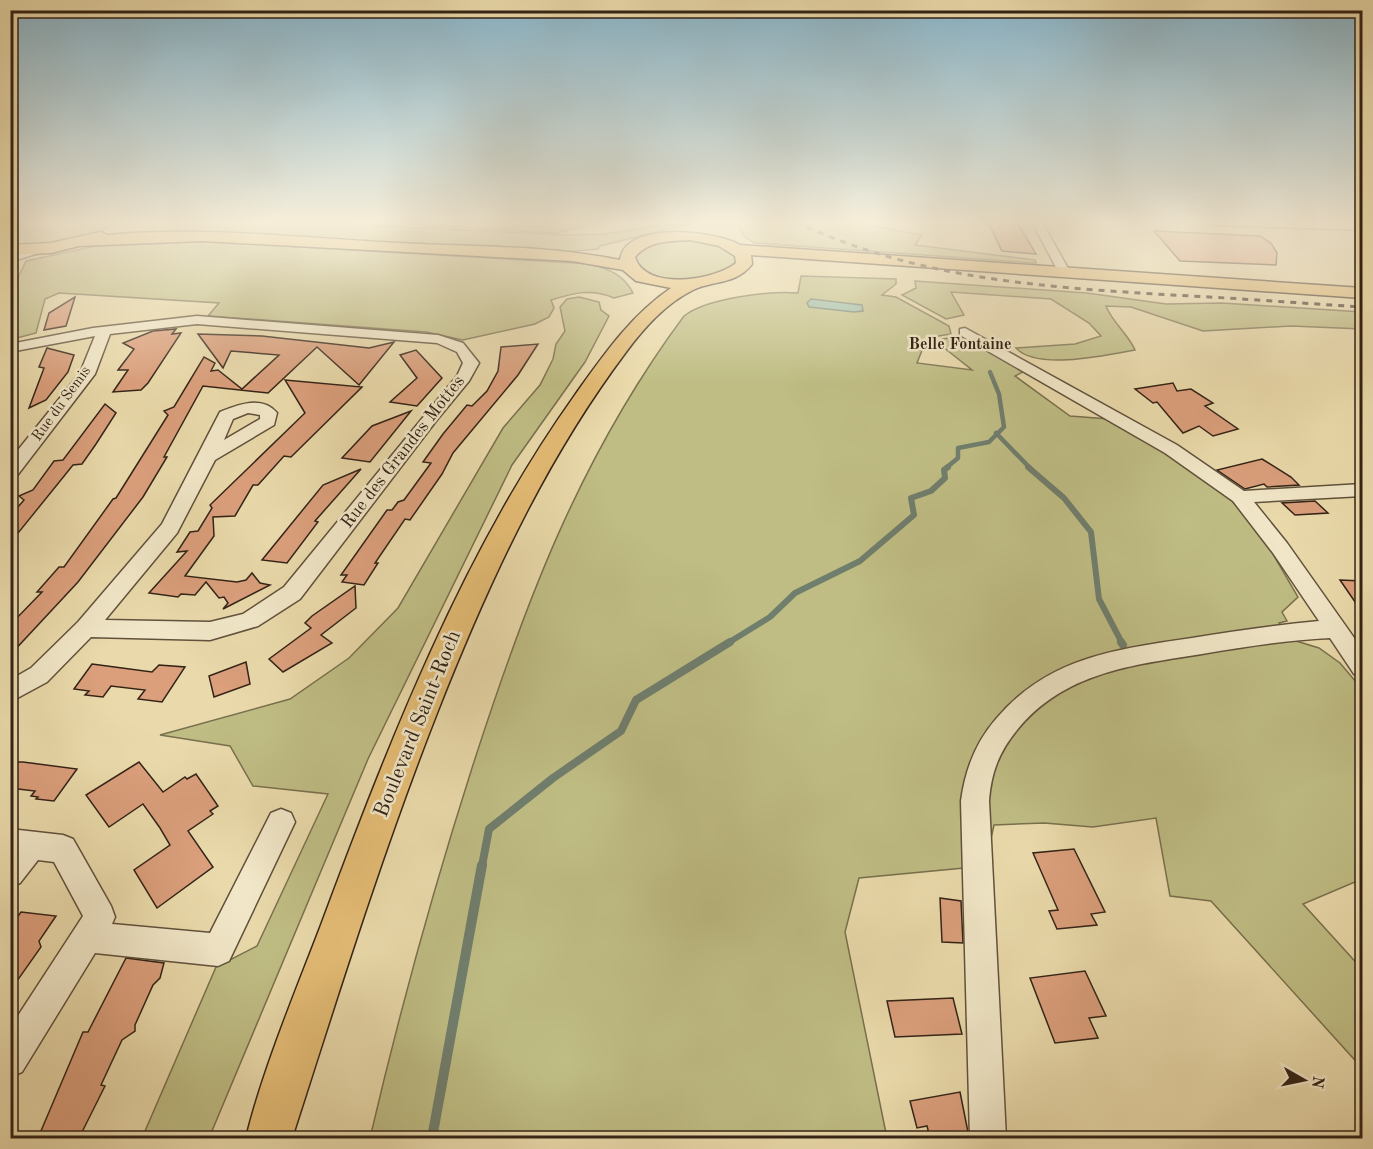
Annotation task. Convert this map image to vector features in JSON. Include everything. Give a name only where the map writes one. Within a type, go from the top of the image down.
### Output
[{"type":"main road","points":[[644,277],[671,284],[692,284],[721,280],[731,276]]},
{"type":"main road","points":[[1115,276],[1362,293]]},
{"type":"main road","name":"Boulevard Saint-Roch","points":[[626,338],[648,295],[644,277]]},
{"type":"main road","name":"Boulevard Saint-Roch","points":[[269,1138],[315,996],[371,839],[457,627],[524,494],[580,401],[626,338],[667,297],[692,284]]},
{"type":"street","name":"Rue des Grandes Mottes","points":[[10,348],[99,327],[197,320],[438,339],[459,345],[466,351],[471,363],[464,378],[430,417],[291,593],[250,621],[210,631],[86,628]]},
{"type":"street","name":"Rue du Semis","points":[[10,473],[87,374],[99,327]]},
{"type":"street","points":[[965,332],[1171,449],[1240,497],[1280,548],[1362,667]]},
{"type":"street","points":[[10,692],[39,675],[86,628],[170,528],[208,457]]},
{"type":"street","points":[[1240,497],[1362,490]]},
{"type":"street","points":[[988,1138],[975,801],[977,774],[988,750],[1009,719],[1032,696],[1058,678],[1091,665],[1133,656],[1292,631],[1335,629]]},
{"type":"street","points":[[87,937],[218,950],[281,822]]},
{"type":"street","points":[[10,873],[21,844],[63,849],[100,917],[10,1060]]},
{"type":"shaded area","points":[[19,276],[617,276],[633,293],[614,298],[590,292],[559,297],[551,300],[554,308],[549,317],[535,324],[463,340],[426,332],[208,316],[219,303],[59,293],[45,299],[36,333],[17,338]]},
{"type":"shaded area","points":[[652,276],[716,276],[687,280]]},
{"type":"shaded area","points":[[801,276],[896,279],[896,284],[882,295],[896,297],[949,326],[951,334],[927,338],[917,363],[972,370],[938,343],[942,339],[965,336],[1025,371],[1015,376],[1070,416],[1109,419],[1182,461],[1232,499],[1267,544],[1298,597],[1282,612],[1287,621],[1279,623],[1293,640],[1319,648],[1340,663],[1362,689],[1362,879],[1303,904],[1362,969],[1362,1068],[1211,901],[1170,896],[1156,818],[1093,827],[1044,823],[994,825],[985,866],[859,878],[845,932],[887,1138],[370,1138],[417,952],[472,768],[535,589],[585,477],[614,422],[684,316],[722,300],[771,293],[798,293]]},
{"type":"shaded area","points":[[915,281],[1087,293],[1166,304],[1222,303],[1362,312],[1362,329],[1291,326],[1203,331],[1131,307],[1106,306],[1135,350],[1073,360],[1039,359],[1026,355],[1016,348],[1075,344],[1101,336],[1089,323],[1051,299],[951,292],[964,315],[946,319],[902,295],[916,288]]},
{"type":"shaded area","points":[[579,297],[599,302],[601,310],[609,316],[585,362],[512,465],[368,759],[209,1138],[142,1138],[216,967],[257,946],[328,794],[253,786],[230,746],[160,735],[290,699],[349,658],[398,608],[503,428],[540,385],[553,359],[556,344],[565,331],[560,307],[567,299]]},
{"type":"shaded area","points":[[811,299],[862,305],[863,311],[809,307],[807,303]]},
{"type":"building","points":[[75,297],[66,326],[44,330],[49,313]]},
{"type":"building","points":[[176,329],[172,334],[181,333],[141,390],[113,392],[128,370],[118,370],[134,349],[123,343],[153,331]]},
{"type":"building","points":[[198,334],[262,336],[369,348],[394,342],[359,385],[317,347],[268,393],[203,386],[164,457],[167,457],[143,497],[78,582],[10,655],[10,625],[42,592],[37,592],[59,567],[64,567],[116,498],[168,415],[164,411],[174,407],[204,357],[215,363],[211,371],[218,370],[242,389],[279,355],[231,351],[223,368]]},
{"type":"building","points":[[538,344],[518,375],[453,453],[442,474],[410,520],[405,519],[375,563],[378,563],[364,585],[342,582],[347,575],[341,575],[387,510],[392,510],[398,502],[404,500],[431,463],[423,462],[443,434],[467,405],[472,406],[487,391],[498,371],[501,347]]},
{"type":"building","points":[[47,348],[74,355],[68,372],[46,400],[29,408],[44,368],[39,367]]},
{"type":"building","points":[[416,350],[442,378],[417,406],[390,402],[417,378],[400,355]]},
{"type":"building","points":[[285,380],[362,387],[291,457],[284,456],[258,485],[253,485],[235,516],[213,517],[214,536],[185,576],[237,582],[246,580],[252,573],[260,583],[270,585],[223,609],[228,603],[224,597],[219,598],[206,582],[195,595],[181,594],[178,597],[149,593],[187,551],[177,552],[190,532],[198,531],[212,508],[210,505],[305,413]]},
{"type":"building","points":[[1173,383],[1177,391],[1191,389],[1213,403],[1205,406],[1238,429],[1213,436],[1199,426],[1183,433],[1157,402],[1153,403],[1135,389]]},
{"type":"building","points":[[105,404],[116,413],[96,444],[82,464],[73,465],[10,543],[10,516],[24,500],[19,496],[33,490],[54,461],[63,460]]},
{"type":"building","points":[[411,411],[370,462],[342,458],[372,426]]},
{"type":"building","points":[[1262,459],[1291,477],[1299,485],[1267,487],[1264,484],[1245,489],[1217,470]]},
{"type":"building","points":[[361,469],[315,521],[318,522],[287,563],[262,560],[323,485]]},
{"type":"building","points":[[1315,501],[1328,513],[1295,515],[1282,503]]},
{"type":"building","points":[[1340,580],[1362,581],[1362,612]]},
{"type":"building","points":[[355,586],[356,608],[321,635],[332,643],[283,672],[269,659],[311,628],[305,623],[312,616]]},
{"type":"building","points":[[246,662],[250,684],[214,697],[209,676]]},
{"type":"building","points":[[92,664],[152,672],[159,665],[185,667],[162,702],[138,699],[145,690],[111,686],[103,697],[85,695],[89,691],[74,689]]},
{"type":"building","points":[[10,762],[77,769],[54,801],[36,799],[38,797],[31,796],[35,791],[10,788]]},
{"type":"building","points":[[139,762],[163,792],[185,777],[187,779],[196,774],[218,806],[210,811],[213,814],[188,831],[213,867],[157,908],[134,870],[170,845],[160,828],[143,804],[109,827],[86,795]]},
{"type":"building","points":[[1074,849],[1105,912],[1091,914],[1097,925],[1057,929],[1049,911],[1058,910],[1033,853]]},
{"type":"building","points":[[940,898],[961,901],[963,943],[942,942]]},
{"type":"building","points":[[21,912],[56,916],[39,941],[41,947],[10,991],[10,927]]},
{"type":"building","points":[[126,958],[164,963],[160,978],[153,985],[135,1025],[135,1031],[122,1040],[101,1085],[105,1086],[79,1138],[38,1138],[83,1032],[88,1032]]},
{"type":"building","points":[[1085,971],[1106,1016],[1089,1018],[1098,1038],[1055,1043],[1030,978]]},
{"type":"building","points":[[953,998],[962,1034],[895,1037],[887,1001]]},
{"type":"building","points":[[960,1092],[968,1132],[930,1138],[927,1126],[917,1128],[910,1101]]},
{"type":"waterway","points":[[990,372],[999,394],[1004,427],[997,434]]},
{"type":"waterway","points":[[946,468],[958,458],[958,448],[989,442],[997,434]]},
{"type":"waterway","points":[[997,434],[1030,468]]},
{"type":"waterway","points":[[728,643],[770,617],[795,593],[860,561],[914,515],[911,498],[931,491],[945,478],[944,470],[948,467]]},
{"type":"waterway","points":[[1028,467],[1064,498],[1091,532],[1099,599],[1122,643]]},
{"type":"waterway","points":[[482,866],[489,829],[553,778],[621,731],[636,700],[730,642]]},
{"type":"waterway","points":[[432,1138],[482,865]]},
{"type":"railway","points":[[973,276],[1123,292],[1362,307]]},
{"type":"district","name":"Belle Fontaine","points":[[960,345]]}]
